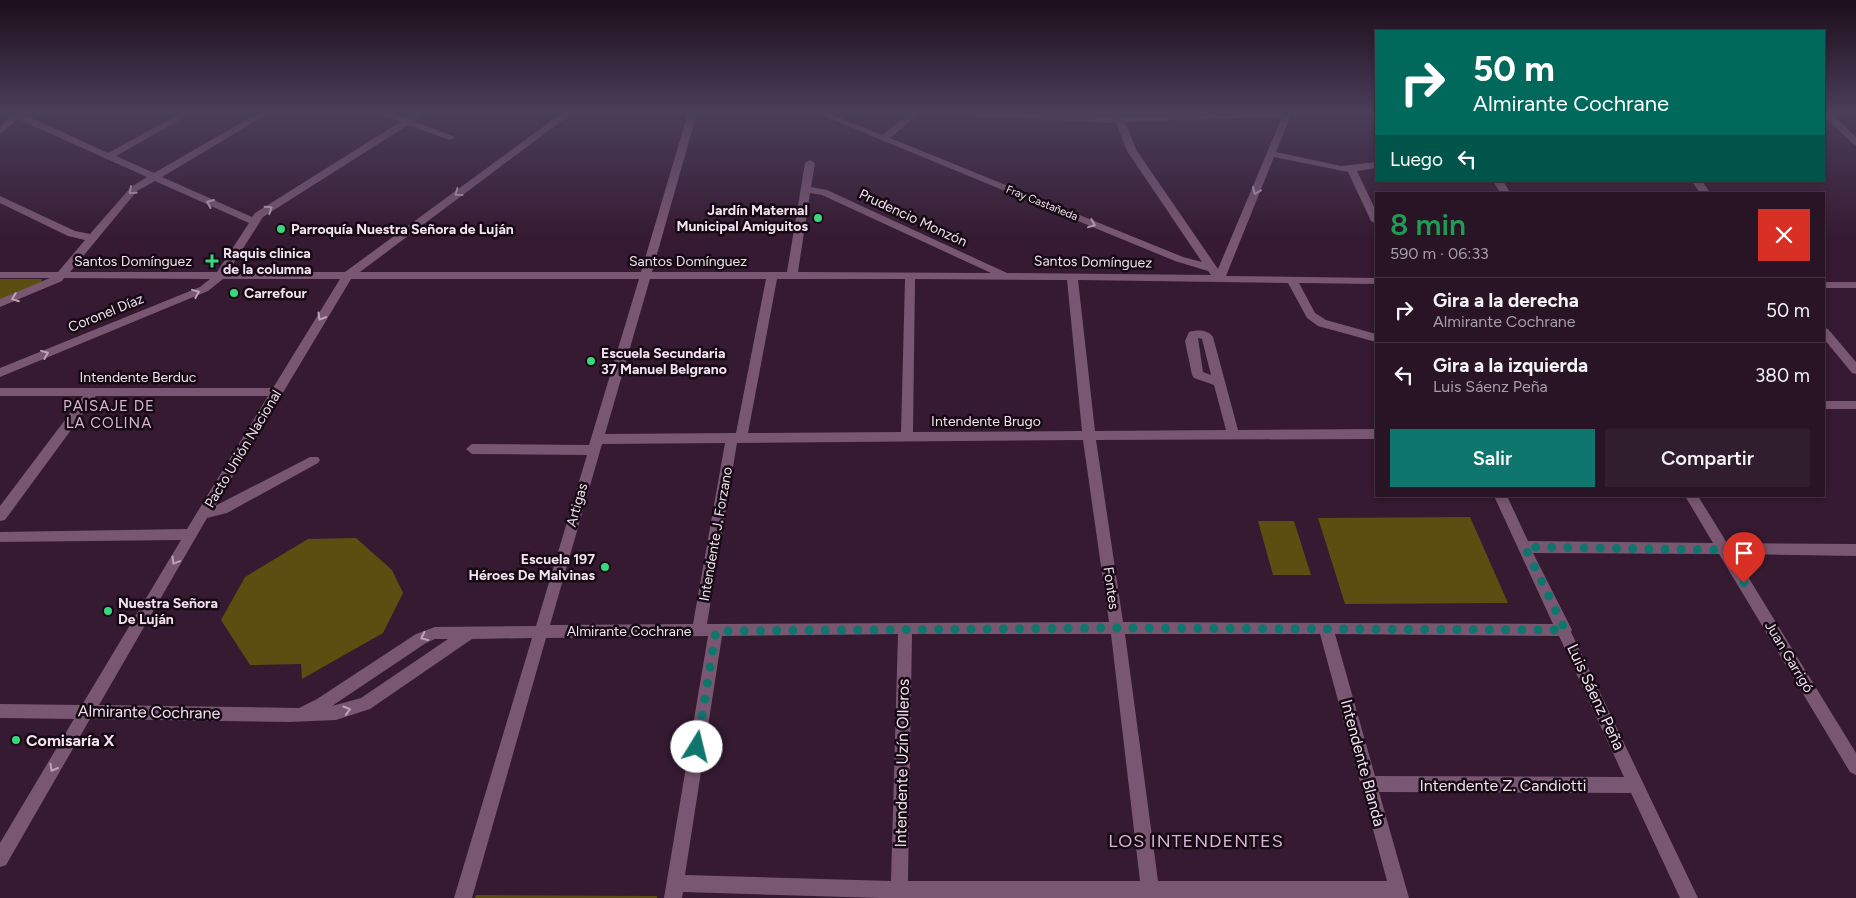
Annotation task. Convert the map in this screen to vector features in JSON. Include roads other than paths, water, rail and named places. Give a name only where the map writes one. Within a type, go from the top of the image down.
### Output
[{"type":"street","points":[[103,155],[254,222]]},
{"type":"street","points":[[107,157],[111,155]]},
{"type":"street","points":[[0,303],[42,288],[61,275],[129,193],[152,177],[191,155]]},
{"type":"street","points":[[220,276],[254,222],[268,209],[353,155]]},
{"type":"street","name":"Pacto Unión Nacional","points":[[0,858],[191,534],[347,276],[511,155]]},
{"type":"street","name":"Artigas","points":[[464,898],[594,444],[681,155]]},
{"type":"street","name":"Fray Castañeda","points":[[925,155],[1179,259],[1210,268]]},
{"type":"street","points":[[1135,155],[1218,279]]},
{"type":"street","points":[[1218,279],[1272,155]]},
{"type":"street","points":[[1277,155],[1352,170],[1361,165],[1375,165]]},
{"type":"street","points":[[792,277],[810,163]]},
{"type":"street","points":[[1352,170],[1375,218]]},
{"type":"street","points":[[1698,183],[1705,192]]},
{"type":"street","name":"Prudencio Monzón","points":[[806,189],[824,192],[1007,276]]},
{"type":"street","points":[[0,199],[72,234],[92,238]]},
{"type":"street","name":"Santos Domínguez","points":[[0,275],[1007,276],[1375,281]]},
{"type":"street","name":"Coronel Díaz","points":[[0,373],[204,289],[220,276]]},
{"type":"street","name":"Intendente J. Forzano","points":[[699,630],[736,437],[772,277]]},
{"type":"street","points":[[907,436],[910,277]]},
{"type":"street","name":"Fontes","points":[[1072,277],[1089,436],[1117,628],[1151,894]]},
{"type":"street","points":[[1292,280],[1315,319],[1322,323],[1375,338]]},
{"type":"street","points":[[1825,285],[1856,285]]},
{"type":"street","points":[[1825,333],[1856,370]]},
{"type":"street","points":[[1218,382],[1233,434]]},
{"type":"street","name":"Intendente Berduc","points":[[0,392],[277,392]]},
{"type":"street","points":[[0,516],[92,393]]},
{"type":"street","points":[[1825,405],[1856,405]]},
{"type":"street","name":"Intendente Brugo","points":[[472,449],[736,437],[1375,434]]},
{"type":"street","points":[[204,514],[222,509],[314,460]]},
{"type":"street","name":"Luis Sáenz Peña","points":[[1500,497],[1565,630],[1689,898]]},
{"type":"street","name":"Juan Garrigó","points":[[1692,497],[1856,767]]},
{"type":"street","points":[[0,537],[191,534]]},
{"type":"street","points":[[1525,547],[1856,550]]},
{"type":"street","name":"Almirante Cochrane","points":[[299,715],[322,704],[428,635],[472,632],[905,628],[1565,630]]},
{"type":"street","name":"Intendente Uzín Olleros","points":[[899,894],[905,628]]},
{"type":"street","name":"Intendente Blanda","points":[[1326,628],[1399,894]]},
{"type":"street","points":[[716,631],[674,890],[899,894],[1399,894]]},
{"type":"street","name":"Almirante Cochrane","points":[[0,710],[299,715],[336,713],[365,704],[444,649],[472,632]]},
{"type":"street","name":"Intendente Z. Candiotti","points":[[1368,784],[1637,786]]},
{"type":"place","name":"Jardín Maternal Municipal Amiguitos","points":[[818,218]]},
{"type":"place","name":"Parroquía Nuestra Señora de Luján","points":[[281,229]]},
{"type":"place","name":"Raquis clinica de la columna","points":[[212,261]]},
{"type":"place","name":"Carrefour","points":[[234,293]]},
{"type":"place","name":"Escuela Secundaria 37 Manuel Belgrano","points":[[591,361]]},
{"type":"place","name":"Escuela 197 Héroes De Malvinas","points":[[605,567]]},
{"type":"place","name":"Nuestra Señora De Luján","points":[[108,611]]},
{"type":"place","name":"Comisaría X","points":[[16,740]]},
{"type":"district","name":"PAISAJE DE LA COLINA","points":[[109,414]]},
{"type":"district","name":"LOS INTENDENTES","points":[[1196,841]]}]
